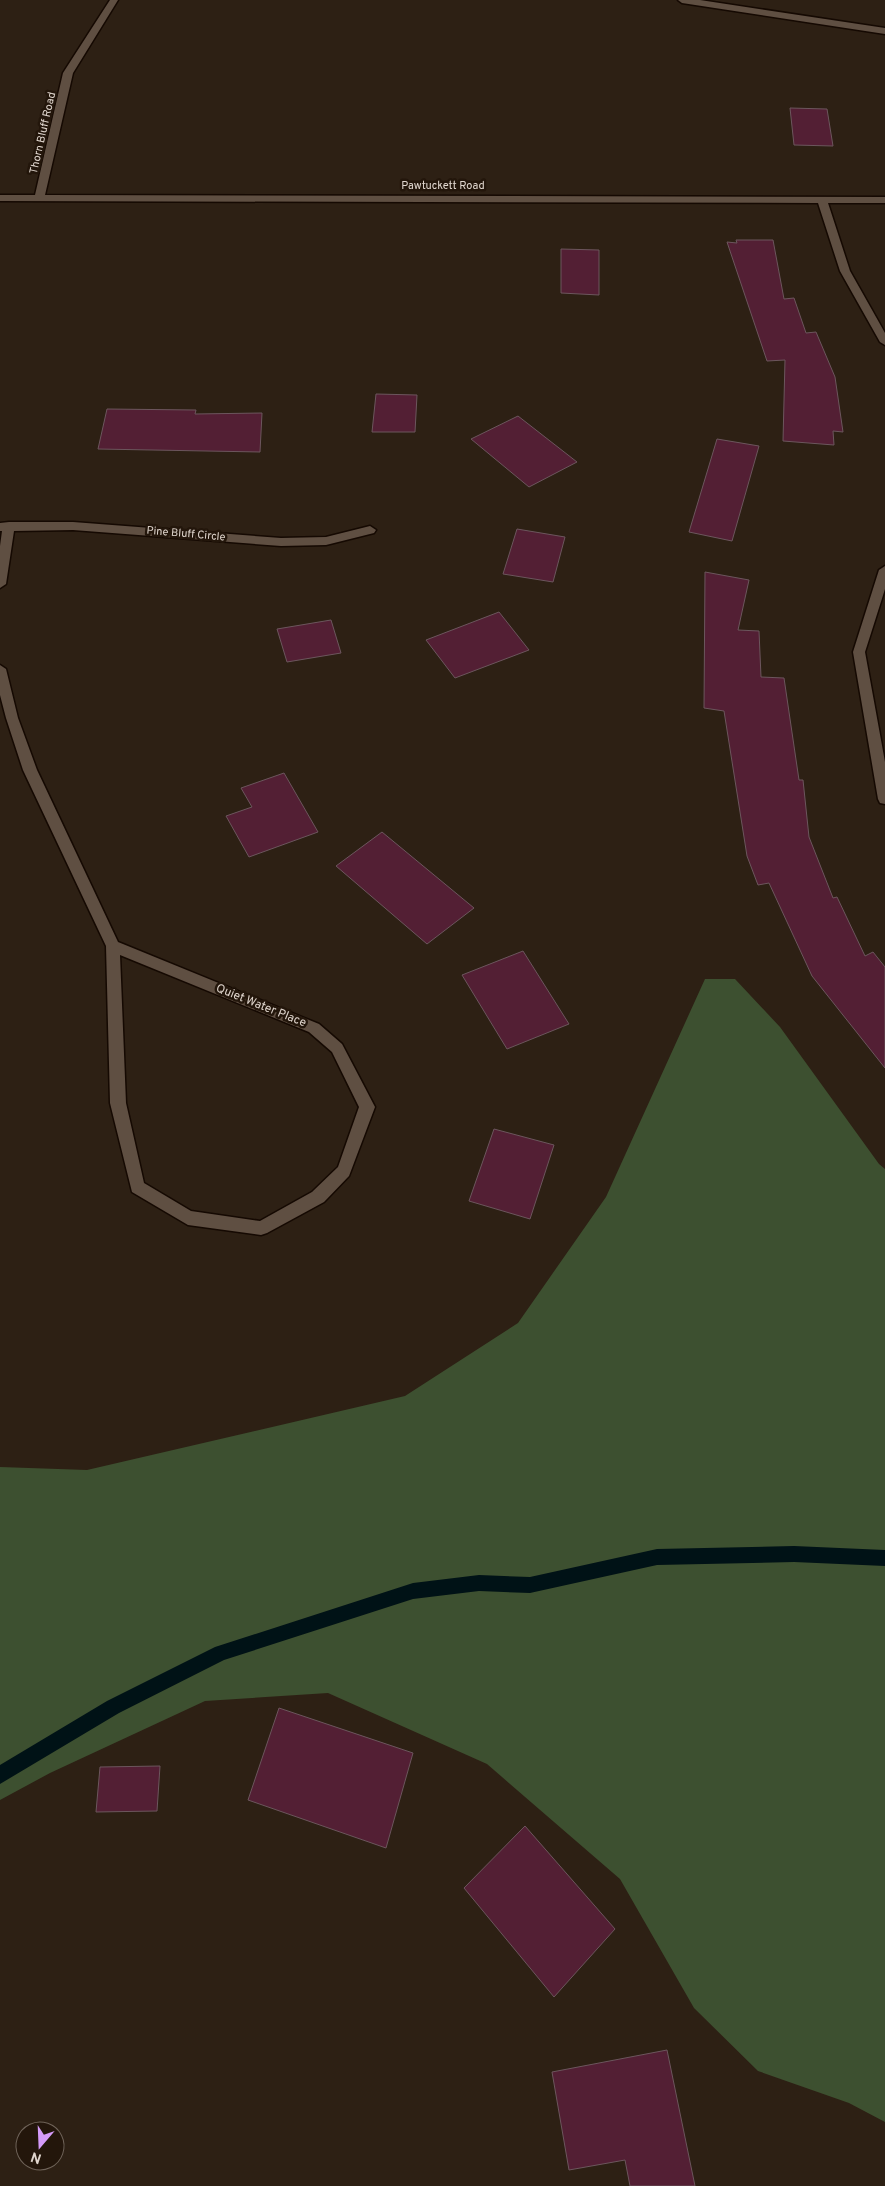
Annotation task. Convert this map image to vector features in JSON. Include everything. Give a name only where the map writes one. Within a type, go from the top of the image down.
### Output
[{"type":"street","name":"Thorn Bluff Road","points":[[39,198],[68,73],[114,0]]},
{"type":"street","points":[[682,0],[885,31]]},
{"type":"street","name":"Pawtuckett Road","points":[[0,198],[885,200]]},
{"type":"street","points":[[822,200],[846,271],[885,342]]},
{"type":"street","points":[[0,584],[4,526]]},
{"type":"street","name":"Pine Bluff Circle","points":[[4,526],[73,526],[281,542],[326,542],[370,530]]},
{"type":"street","points":[[885,570],[859,652],[885,799]]},
{"type":"street","name":"Quiet Water Place","points":[[0,669],[12,718],[30,770],[113,946],[118,1103],[137,1186],[188,1218],[261,1228],[318,1197],[344,1171],[367,1107],[337,1048],[314,1028],[113,946]]},
{"type":"green space","points":[[705,979],[735,979],[780,1027],[879,1164],[885,1169],[885,2122],[849,2103],[758,2071],[694,2008],[620,1879],[487,1764],[328,1693],[205,1701],[50,1773],[0,1800],[0,1467],[87,1470],[405,1396],[518,1323],[606,1197]]},
{"type":"building","points":[[790,108],[827,109],[833,146],[794,145]]},
{"type":"building","points":[[736,240],[773,240],[784,299],[794,298],[806,333],[816,332],[835,377],[843,432],[833,431],[834,445],[783,441],[785,360],[767,361],[727,242],[737,243]]},
{"type":"building","points":[[561,249],[599,250],[599,295],[561,293]]},
{"type":"building","points":[[376,394],[417,395],[415,432],[372,432]]},
{"type":"building","points":[[107,409],[196,410],[195,414],[262,413],[260,452],[98,449]]},
{"type":"building","points":[[518,416],[577,462],[529,487],[471,439]]},
{"type":"building","points":[[717,439],[759,446],[732,541],[689,532]]},
{"type":"building","points":[[517,529],[565,537],[553,582],[503,574]]},
{"type":"building","points":[[705,572],[749,580],[738,630],[759,631],[761,677],[784,678],[799,780],[803,780],[809,837],[833,898],[837,897],[865,956],[873,952],[885,967],[885,1068],[812,976],[769,883],[758,885],[747,856],[724,711],[704,708]]},
{"type":"building","points":[[499,612],[529,650],[455,678],[426,640]]},
{"type":"building","points":[[331,620],[341,653],[287,662],[277,629]]},
{"type":"building","points":[[284,773],[318,832],[249,857],[226,816],[252,807],[241,788]]},
{"type":"building","points":[[382,832],[474,908],[427,944],[336,866]]},
{"type":"building","points":[[523,951],[569,1024],[507,1049],[462,975]]},
{"type":"building","points":[[494,1129],[554,1145],[530,1219],[469,1201]]},
{"type":"building","points":[[279,1708],[413,1753],[386,1848],[248,1800]]},
{"type":"building","points":[[160,1766],[157,1811],[96,1812],[100,1767]]},
{"type":"building","points":[[525,1826],[615,1929],[554,1997],[464,1888]]},
{"type":"building","points":[[667,2050],[695,2186],[630,2186],[625,2160],[569,2170],[552,2072]]},
{"type":"waterway","points":[[0,1775],[113,1707],[221,1653],[413,1591],[479,1583],[530,1585],[657,1557],[794,1554],[885,1558]]}]
